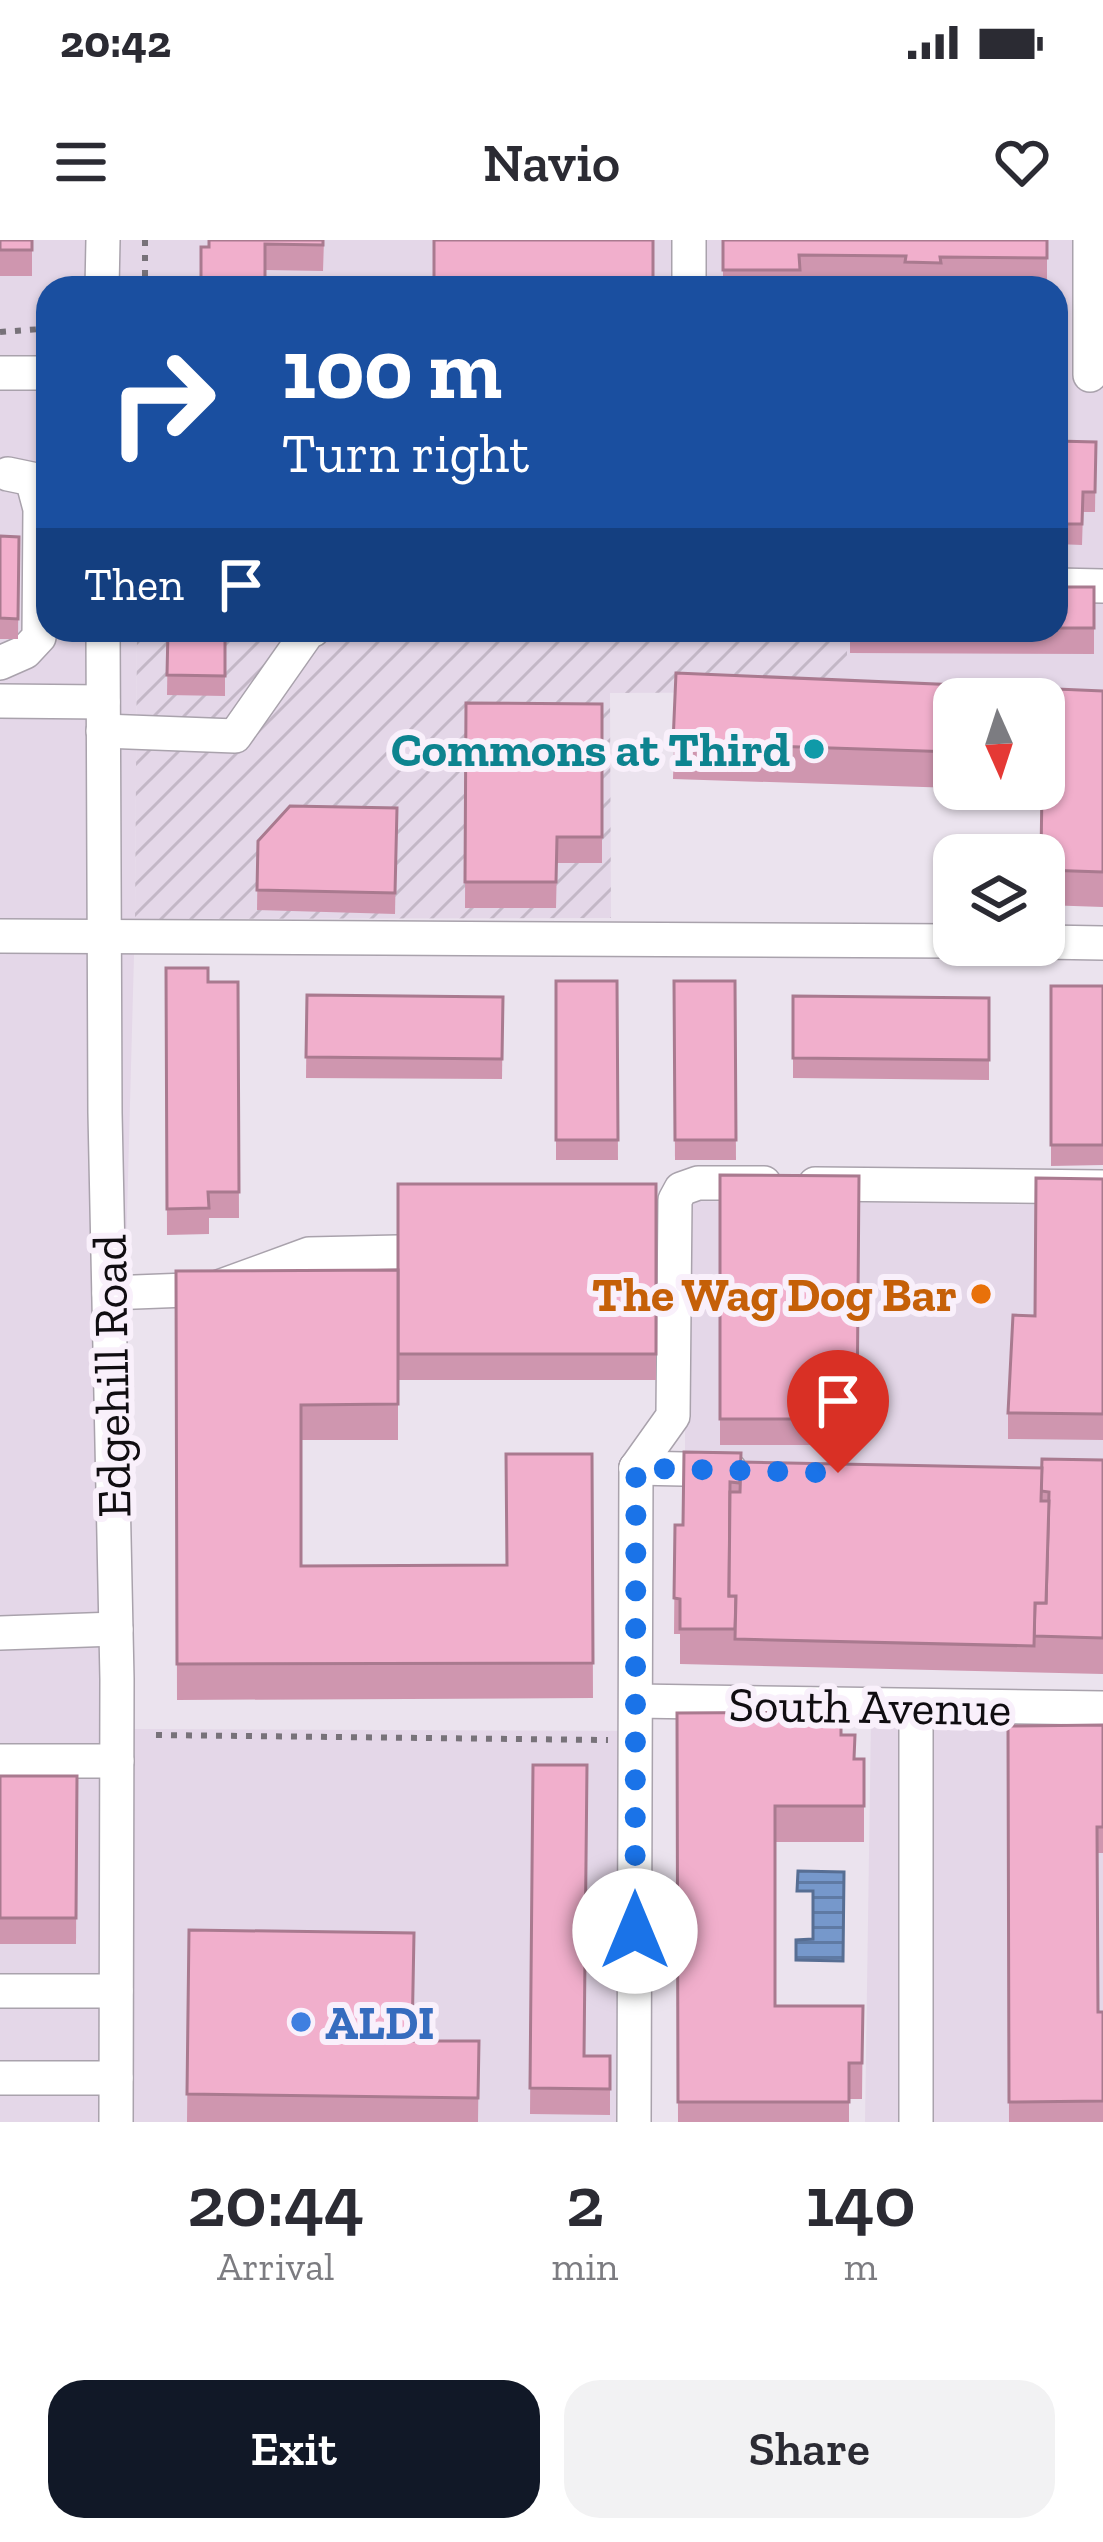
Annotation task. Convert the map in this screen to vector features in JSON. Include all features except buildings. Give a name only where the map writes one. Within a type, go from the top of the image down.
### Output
[{"type":"street","points":[[102,276],[103,240]]},
{"type":"street","points":[[689,240],[689,276]]},
{"type":"street","points":[[1083,375],[1090,240]]},
{"type":"street","points":[[0,373],[36,373]]},
{"type":"street","points":[[8,473],[32,479],[36,494]]},
{"type":"street","points":[[1068,585],[1103,586]]},
{"type":"street","points":[[0,663],[25,652],[36,640]]},
{"type":"street","name":"Edgehill Road","points":[[103,642],[116,1629],[116,2122]]},
{"type":"street","points":[[0,701],[235,736],[301,642]]},
{"type":"street","points":[[0,936],[933,941]]},
{"type":"street","points":[[1065,942],[1103,943]]},
{"type":"street","points":[[634,2122],[636,1468],[673,1416],[675,1200],[681,1189],[698,1183],[1103,1186]]},
{"type":"street","points":[[109,1293],[213,1289],[309,1254],[398,1252]]},
{"type":"street","points":[[636,1468],[755,1471]]},
{"type":"street","points":[[0,1634],[116,1629]]},
{"type":"street","name":"South Avenue","points":[[636,1701],[1103,1708]]},
{"type":"street","points":[[916,1706],[916,2122]]},
{"type":"street","points":[[0,1761],[117,1761]]},
{"type":"street","points":[[0,1991],[116,1991]]},
{"type":"street","points":[[0,2078],[116,2078]]},
{"type":"path","points":[[145,240],[145,276]]},
{"type":"path","points":[[0,332],[36,329]]},
{"type":"path","points":[[156,1736],[636,1741]]},
{"type":"shaded area","points":[[0,240],[1103,240],[1103,711],[1065,702],[1065,678],[933,678],[933,692],[847,692],[847,642],[1068,642],[1068,276],[36,276],[36,642],[137,642],[125,1289],[130,1729],[648,1731],[642,2122],[0,2122]]},
{"type":"shaded area","points":[[137,642],[847,642],[847,692],[610,693],[611,918],[135,919]]},
{"type":"shaded area","points":[[685,1201],[1103,1205],[1103,1490],[685,1479]]},
{"type":"shaded area","points":[[871,1719],[1103,1719],[1103,2122],[865,2122]]},
{"type":"water","points":[[798,1871],[844,1872],[843,1961],[796,1960],[796,1940],[813,1939],[813,1891],[797,1891]]},
{"type":"place","name":"Commons at Third","points":[[814,749]]},
{"type":"place","name":"The Wag Dog Bar","points":[[981,1294]]},
{"type":"place","name":"ALDI","points":[[301,2022]]},
{"type":"route","points":[[635,1931],[636,1468],[838,1473]]}]
